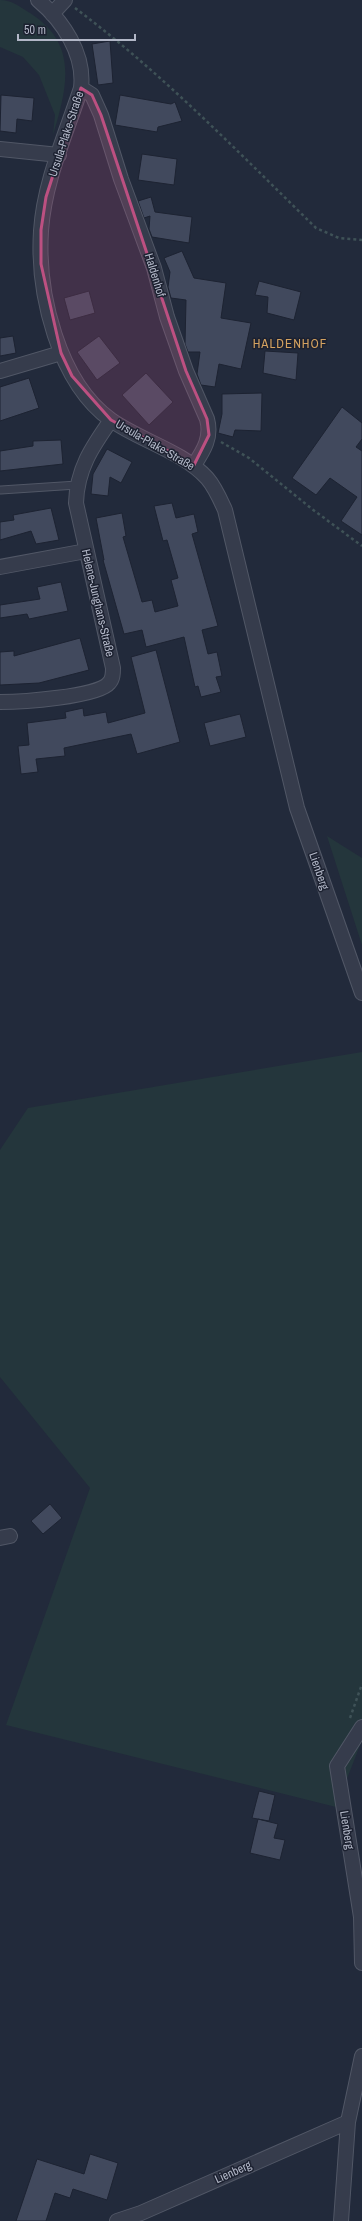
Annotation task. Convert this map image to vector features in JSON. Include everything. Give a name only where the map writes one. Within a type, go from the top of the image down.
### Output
[{"type":"street","name":"Ursula-Plake-Straße","points":[[38,0],[58,8],[76,51],[83,76],[81,88],[46,197],[41,230],[41,264],[52,325],[61,353],[76,382],[88,398],[111,420],[194,465],[208,479],[225,510],[283,747]]},
{"type":"street","name":"Haldenhof","points":[[81,88],[92,96],[101,115],[122,180],[154,268],[168,317],[184,364],[207,419],[209,435]]},
{"type":"street","points":[[0,149],[59,155]]},
{"type":"street","points":[[0,372],[61,353]]},
{"type":"street","name":"Helene-Junghans-Straße","points":[[0,702],[52,698],[104,688],[110,682],[113,668],[76,503],[77,485],[89,454],[111,420]]},
{"type":"street","points":[[194,465],[203,452],[209,435]]},
{"type":"street","points":[[0,567],[86,551]]},
{"type":"street","name":"Lienberg","points":[[283,747],[297,808],[362,993]]},
{"type":"street","name":"Lienberg","points":[[362,1727],[337,1766],[361,1917],[362,1963]]},
{"type":"street","points":[[341,2221],[348,2122],[362,2056]]},
{"type":"street","name":"Lienberg","points":[[117,2221],[141,2213],[348,2122]]},
{"type":"lane","points":[[1,490],[77,485]]},
{"type":"path","points":[[58,8],[74,7],[122,43],[182,98],[316,228],[339,238],[362,240]]},
{"type":"path","points":[[209,435],[249,458],[362,546]]},
{"type":"highlighted area","points":[[81,88],[92,95],[101,115],[186,371],[207,419],[209,435],[194,465],[111,420],[72,376],[61,353],[41,264],[41,230],[46,197]]},
{"type":"shaded area","points":[[0,0],[16,4],[46,25],[56,39],[63,53],[65,84],[53,135],[55,115],[39,75],[23,57],[0,47]]},
{"type":"shaded area","points":[[327,836],[362,858],[362,945]]},
{"type":"shaded area","points":[[362,1052],[362,1740],[336,1807],[6,1725],[90,1488],[0,1377],[0,1150],[28,1108]]},
{"type":"building","points":[[110,41],[113,83],[98,85],[92,44]]},
{"type":"building","points":[[1,95],[34,98],[32,121],[17,119],[16,133],[0,131]]},
{"type":"building","points":[[120,95],[171,104],[175,102],[182,121],[158,127],[157,132],[115,125]]},
{"type":"building","points":[[142,154],[177,159],[174,185],[138,180]]},
{"type":"building","points":[[151,197],[155,212],[192,217],[189,243],[152,237],[149,229],[150,216],[144,218],[138,201]]},
{"type":"building","points":[[182,251],[194,278],[226,283],[221,318],[251,323],[241,369],[219,364],[215,387],[201,385],[197,374],[200,352],[188,352],[185,344],[186,300],[171,298],[168,287],[170,272],[164,258]]},
{"type":"building","points":[[259,281],[301,292],[294,320],[267,313],[268,297],[255,295]]},
{"type":"building","points":[[89,291],[95,313],[70,320],[64,298]]},
{"type":"building","points":[[13,336],[16,353],[0,356],[0,338]]},
{"type":"building","points":[[99,336],[120,363],[97,380],[77,352]]},
{"type":"building","points":[[265,351],[298,353],[296,380],[263,373]]},
{"type":"building","points":[[146,373],[173,402],[149,425],[122,395]]},
{"type":"building","points":[[29,378],[39,408],[0,421],[0,387]]},
{"type":"building","points":[[262,393],[261,431],[235,430],[233,437],[218,433],[222,414],[222,394]]},
{"type":"building","points":[[342,407],[362,423],[362,439],[356,447],[362,451],[362,535],[341,521],[357,497],[330,478],[316,495],[292,478]]},
{"type":"building","points":[[61,440],[63,464],[0,471],[0,451],[33,446],[33,441]]},
{"type":"building","points":[[107,449],[132,462],[121,483],[110,477],[108,496],[91,494],[93,474]]},
{"type":"building","points":[[172,503],[176,518],[194,514],[198,532],[192,534],[218,626],[202,630],[208,654],[217,652],[222,676],[216,677],[221,692],[201,697],[198,686],[195,687],[184,637],[146,647],[142,630],[124,634],[103,560],[96,518],[122,513],[126,536],[123,537],[142,602],[152,600],[155,612],[178,606],[171,580],[178,578],[167,540],[163,541],[154,506]]},
{"type":"building","points":[[51,508],[59,540],[36,544],[31,531],[0,540],[0,522],[14,520],[13,515]]},
{"type":"building","points":[[61,582],[68,611],[29,619],[27,614],[0,618],[0,605],[40,599],[37,587]]},
{"type":"building","points":[[80,638],[89,670],[39,683],[0,685],[0,652],[14,651],[14,656]]},
{"type":"building","points":[[156,650],[180,742],[137,754],[131,734],[64,748],[65,756],[36,759],[38,772],[21,774],[18,746],[29,745],[27,723],[66,718],[65,712],[83,708],[84,716],[106,712],[108,723],[145,713],[131,657]]},
{"type":"building","points":[[240,714],[246,737],[210,746],[204,723]]},
{"type":"building","points":[[50,1504],[62,1518],[43,1534],[31,1521]]},
{"type":"building","points":[[259,1791],[275,1795],[269,1821],[252,1818]]},
{"type":"building","points":[[258,1819],[278,1824],[274,1838],[285,1840],[280,1860],[250,1853]]},
{"type":"building","points":[[90,2154],[118,2163],[107,2200],[73,2189],[70,2198],[55,2193],[46,2221],[16,2221],[37,2159],[84,2174]]},
{"type":"district","name":"HALDENHOF","points":[[290,343]]}]
